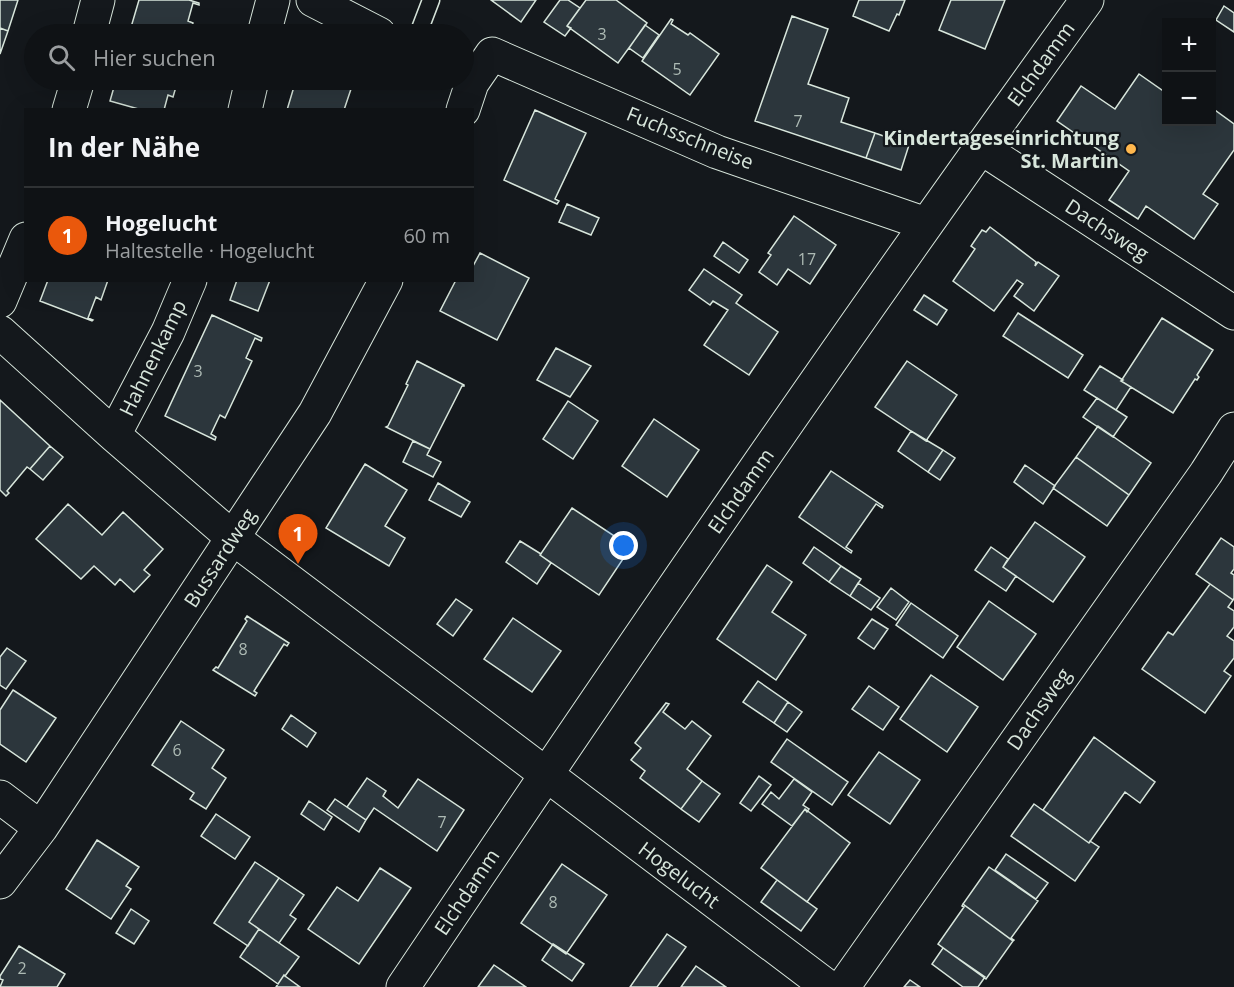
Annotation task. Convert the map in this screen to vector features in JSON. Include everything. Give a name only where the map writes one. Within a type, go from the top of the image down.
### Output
[{"type":"street","points":[[92,24],[98,0]]},
{"type":"street","points":[[267,24],[273,0]]},
{"type":"street","points":[[313,0],[360,24]]},
{"type":"street","name":"Elchdamm","points":[[403,987],[546,774],[926,224],[1087,0]]},
{"type":"street","name":"Fuchsschneise","points":[[474,80],[492,54],[717,152],[926,224]]},
{"type":"street","points":[[70,108],[75,90]]},
{"type":"street","points":[[245,108],[249,90]]},
{"type":"street","name":"Dachsweg","points":[[980,147],[1234,314]]},
{"type":"street","points":[[0,301],[24,244]]},
{"type":"street","name":"Hahnenkamp","points":[[114,435],[168,332],[189,282]]},
{"type":"street","name":"Bussardweg","points":[[0,882],[41,828],[315,413],[385,282]]},
{"type":"street","name":"Hogelucht","points":[[0,332],[233,538],[828,987]]},
{"type":"street","name":"Dachsweg","points":[[843,987],[1206,473],[1234,429]]},
{"type":"street","points":[[0,797],[41,828]]},
{"type":"lane","points":[[422,24],[431,0]]},
{"type":"building","points":[[0,0],[18,0],[8,31],[0,28]]},
{"type":"building","points":[[139,0],[189,0],[199,3],[199,5],[193,3],[188,21],[193,24],[132,24]]},
{"type":"building","points":[[491,0],[536,0],[521,22]]},
{"type":"building","points":[[560,0],[568,0],[580,8],[567,26],[571,28],[565,36],[544,22]]},
{"type":"building","points":[[586,0],[616,0],[647,23],[618,63],[567,26]]},
{"type":"building","points":[[859,0],[905,0],[889,31],[853,16]]},
{"type":"building","points":[[951,0],[1005,0],[985,49],[939,30]]},
{"type":"building","points":[[1224,6],[1234,13],[1234,32],[1216,20]]},
{"type":"building","points":[[792,16],[828,29],[808,84],[849,98],[841,122],[875,133],[866,158],[755,121]]},
{"type":"building","points":[[671,19],[673,20],[671,24],[688,35],[690,33],[719,54],[690,95],[642,61]]},
{"type":"building","points":[[645,25],[659,35],[643,58],[629,48]]},
{"type":"building","points":[[0,28],[8,31],[0,54]]},
{"type":"building","points":[[1139,74],[1162,90],[1162,126],[1216,126],[1216,111],[1234,124],[1234,150],[1203,194],[1218,204],[1194,239],[1146,206],[1138,219],[1109,200],[1129,171],[1057,121],[1081,86],[1115,109]]},
{"type":"building","points":[[113,90],[175,90],[173,97],[168,95],[165,108],[135,108],[110,101]]},
{"type":"building","points":[[293,90],[351,90],[345,108],[288,108]]},
{"type":"building","points":[[535,110],[586,133],[555,199],[559,201],[557,204],[504,180]]},
{"type":"building","points":[[875,133],[909,145],[901,170],[866,158]]},
{"type":"building","points":[[567,204],[599,218],[591,235],[559,222]]},
{"type":"building","points":[[794,216],[836,245],[810,284],[788,269],[777,285],[759,272],[771,255],[768,253]]},
{"type":"building","points":[[990,227],[1036,262],[1035,266],[1038,262],[1059,276],[1034,311],[1014,296],[1023,284],[1017,280],[994,311],[953,281],[975,249],[971,246],[982,230],[986,232]]},
{"type":"building","points":[[723,242],[748,260],[739,273],[714,256]]},
{"type":"building","points":[[480,253],[529,278],[497,340],[440,311],[455,282],[474,282],[474,264]]},
{"type":"building","points":[[704,269],[742,295],[736,303],[778,332],[749,375],[704,345],[728,310],[713,301],[710,305],[689,290]]},
{"type":"building","points":[[47,282],[107,282],[101,300],[96,297],[88,318],[92,321],[40,301]]},
{"type":"building","points":[[236,282],[269,282],[258,311],[230,300]]},
{"type":"building","points":[[924,295],[947,310],[937,325],[914,310]]},
{"type":"building","points":[[1018,313],[1083,355],[1068,378],[1003,336]]},
{"type":"building","points":[[212,315],[262,338],[261,341],[255,338],[246,358],[252,361],[225,418],[220,415],[211,434],[216,437],[215,440],[165,416]]},
{"type":"building","points":[[1162,318],[1213,350],[1197,375],[1199,377],[1195,379],[1173,413],[1121,381]]},
{"type":"building","points":[[556,348],[591,366],[570,397],[537,380]]},
{"type":"building","points":[[417,361],[464,385],[430,449],[386,427],[408,385],[406,384]]},
{"type":"building","points":[[907,361],[957,395],[926,441],[875,407]]},
{"type":"building","points":[[1100,366],[1131,387],[1116,410],[1084,390]]},
{"type":"building","points":[[1097,398],[1127,417],[1113,437],[1083,417]]},
{"type":"building","points":[[0,400],[50,446],[30,469],[27,467],[7,491],[9,493],[6,496],[0,490]]},
{"type":"building","points":[[568,401],[598,421],[573,459],[543,439]]},
{"type":"building","points":[[654,419],[699,450],[667,497],[622,466]]},
{"type":"building","points":[[1098,426],[1151,463],[1129,495],[1076,457]]},
{"type":"building","points":[[911,431],[943,450],[928,472],[898,451]]},
{"type":"building","points":[[413,441],[430,449],[427,455],[441,462],[433,477],[403,462]]},
{"type":"building","points":[[50,446],[63,457],[43,480],[30,469]]},
{"type":"building","points":[[943,450],[955,458],[940,480],[928,472]]},
{"type":"building","points":[[1076,457],[1129,495],[1107,526],[1053,488]]},
{"type":"building","points":[[365,464],[407,490],[385,526],[405,538],[389,566],[326,528]]},
{"type":"building","points":[[1025,465],[1055,486],[1043,504],[1014,482]]},
{"type":"building","points":[[831,471],[883,506],[882,508],[876,504],[846,547],[852,551],[851,553],[799,517]]},
{"type":"building","points":[[438,483],[470,502],[461,517],[429,500]]},
{"type":"building","points":[[68,504],[102,535],[123,512],[163,549],[144,570],[150,575],[134,592],[120,579],[115,585],[94,566],[81,579],[36,539]]},
{"type":"building","points":[[572,508],[631,547],[599,595],[540,555]]},
{"type":"building","points":[[1035,522],[1085,557],[1053,602],[1003,567]]},
{"type":"building","points":[[1221,538],[1234,547],[1234,569],[1231,573],[1234,575],[1233,600],[1196,574]]},
{"type":"building","points":[[520,541],[551,563],[537,584],[506,562]]},
{"type":"building","points":[[814,547],[841,566],[829,582],[803,563]]},
{"type":"building","points":[[991,547],[1008,559],[1003,567],[1016,576],[1006,591],[975,570]]},
{"type":"building","points":[[767,565],[792,582],[772,612],[806,635],[776,680],[717,639]]},
{"type":"building","points":[[841,566],[861,579],[850,596],[829,582]]},
{"type":"building","points":[[858,583],[880,598],[871,610],[850,596]]},
{"type":"building","points":[[1210,584],[1233,600],[1228,607],[1234,611],[1234,627],[1227,636],[1234,641],[1234,658],[1224,671],[1231,676],[1205,713],[1142,669],[1168,632],[1173,635]]},
{"type":"building","points":[[891,588],[909,602],[896,620],[877,607]]},
{"type":"building","points":[[456,599],[472,610],[453,636],[437,624]]},
{"type":"building","points":[[989,601],[1036,634],[1003,680],[957,647]]},
{"type":"building","points":[[911,603],[958,636],[943,658],[896,625]]},
{"type":"building","points":[[247,616],[289,643],[287,646],[284,644],[254,691],[257,693],[255,696],[213,670],[218,668],[247,621],[245,619]]},
{"type":"building","points":[[513,618],[561,651],[532,692],[484,659]]},
{"type":"building","points":[[872,619],[888,629],[874,649],[858,638]]},
{"type":"building","points":[[7,648],[26,661],[6,689],[0,685],[0,657]]},
{"type":"building","points":[[931,675],[978,707],[947,752],[900,719]]},
{"type":"building","points":[[758,681],[788,702],[774,723],[743,702]]},
{"type":"building","points":[[869,686],[899,707],[883,730],[852,709]]},
{"type":"building","points":[[13,690],[56,718],[26,762],[0,744],[0,710]]},
{"type":"building","points":[[788,702],[802,712],[787,732],[774,723]]},
{"type":"building","points":[[666,703],[669,704],[663,712],[685,729],[692,721],[711,736],[687,769],[702,781],[681,809],[640,778],[645,771],[631,760],[641,748],[635,743]]},
{"type":"building","points":[[291,715],[316,733],[307,747],[282,729]]},
{"type":"building","points":[[181,721],[224,750],[212,768],[226,778],[206,809],[190,799],[194,793],[152,765]]},
{"type":"building","points":[[1094,737],[1155,782],[1140,803],[1125,792],[1089,843],[1043,810]]},
{"type":"building","points":[[787,739],[848,782],[832,805],[771,762]]},
{"type":"building","points":[[879,752],[920,780],[890,824],[848,795]]},
{"type":"building","points":[[759,776],[771,785],[751,811],[740,803]]},
{"type":"building","points":[[367,778],[386,791],[383,796],[398,808],[418,779],[464,810],[437,851],[374,808],[366,820],[347,807]]},
{"type":"building","points":[[794,779],[812,792],[803,805],[809,809],[807,812],[805,809],[792,826],[762,804],[771,792],[779,799]]},
{"type":"building","points":[[702,781],[720,794],[699,822],[681,809]]},
{"type":"building","points":[[335,799],[366,820],[359,832],[327,810]]},
{"type":"building","points":[[309,801],[332,817],[324,830],[301,814]]},
{"type":"building","points":[[1034,804],[1089,843],[1090,841],[1099,847],[1075,881],[1011,836]]},
{"type":"building","points":[[805,809],[850,843],[807,902],[761,868]]},
{"type":"building","points":[[216,814],[250,837],[235,859],[201,836]]},
{"type":"building","points":[[97,840],[139,867],[126,886],[131,889],[111,919],[66,889]]},
{"type":"building","points":[[1006,854],[1048,883],[1036,899],[995,870]]},
{"type":"building","points":[[255,862],[279,878],[249,922],[259,929],[248,946],[214,923]]},
{"type":"building","points":[[562,864],[607,895],[566,954],[521,923]]},
{"type":"building","points":[[989,867],[1038,901],[1011,938],[1013,941],[963,904]]},
{"type":"building","points":[[380,868],[411,888],[359,964],[308,929],[337,887],[358,901]]},
{"type":"building","points":[[279,878],[304,895],[290,915],[296,919],[279,943],[249,922]]},
{"type":"building","points":[[777,880],[817,909],[801,931],[761,902]]},
{"type":"building","points":[[963,904],[1013,941],[986,979],[938,944],[964,907]]},
{"type":"building","points":[[131,909],[149,921],[134,944],[116,933]]},
{"type":"building","points":[[259,929],[299,957],[278,984],[240,957]]},
{"type":"building","points":[[667,934],[686,947],[657,987],[630,987]]},
{"type":"building","points":[[553,944],[584,964],[572,981],[542,960]]},
{"type":"building","points":[[19,946],[65,974],[57,987],[0,987],[3,980],[0,976]]},
{"type":"building","points":[[943,948],[985,977],[978,987],[963,987],[932,964]]},
{"type":"building","points":[[494,965],[526,987],[478,987]]},
{"type":"building","points":[[696,966],[726,987],[681,987]]},
{"type":"building","points":[[285,976],[300,987],[276,987]]},
{"type":"building","points":[[910,980],[920,987],[904,987]]},
{"type":"place","name":"Kindertageseinrichtung St. Martin","points":[[1131,149]]},
{"type":"place","name":"Hogelucht","points":[[298,564]]}]
